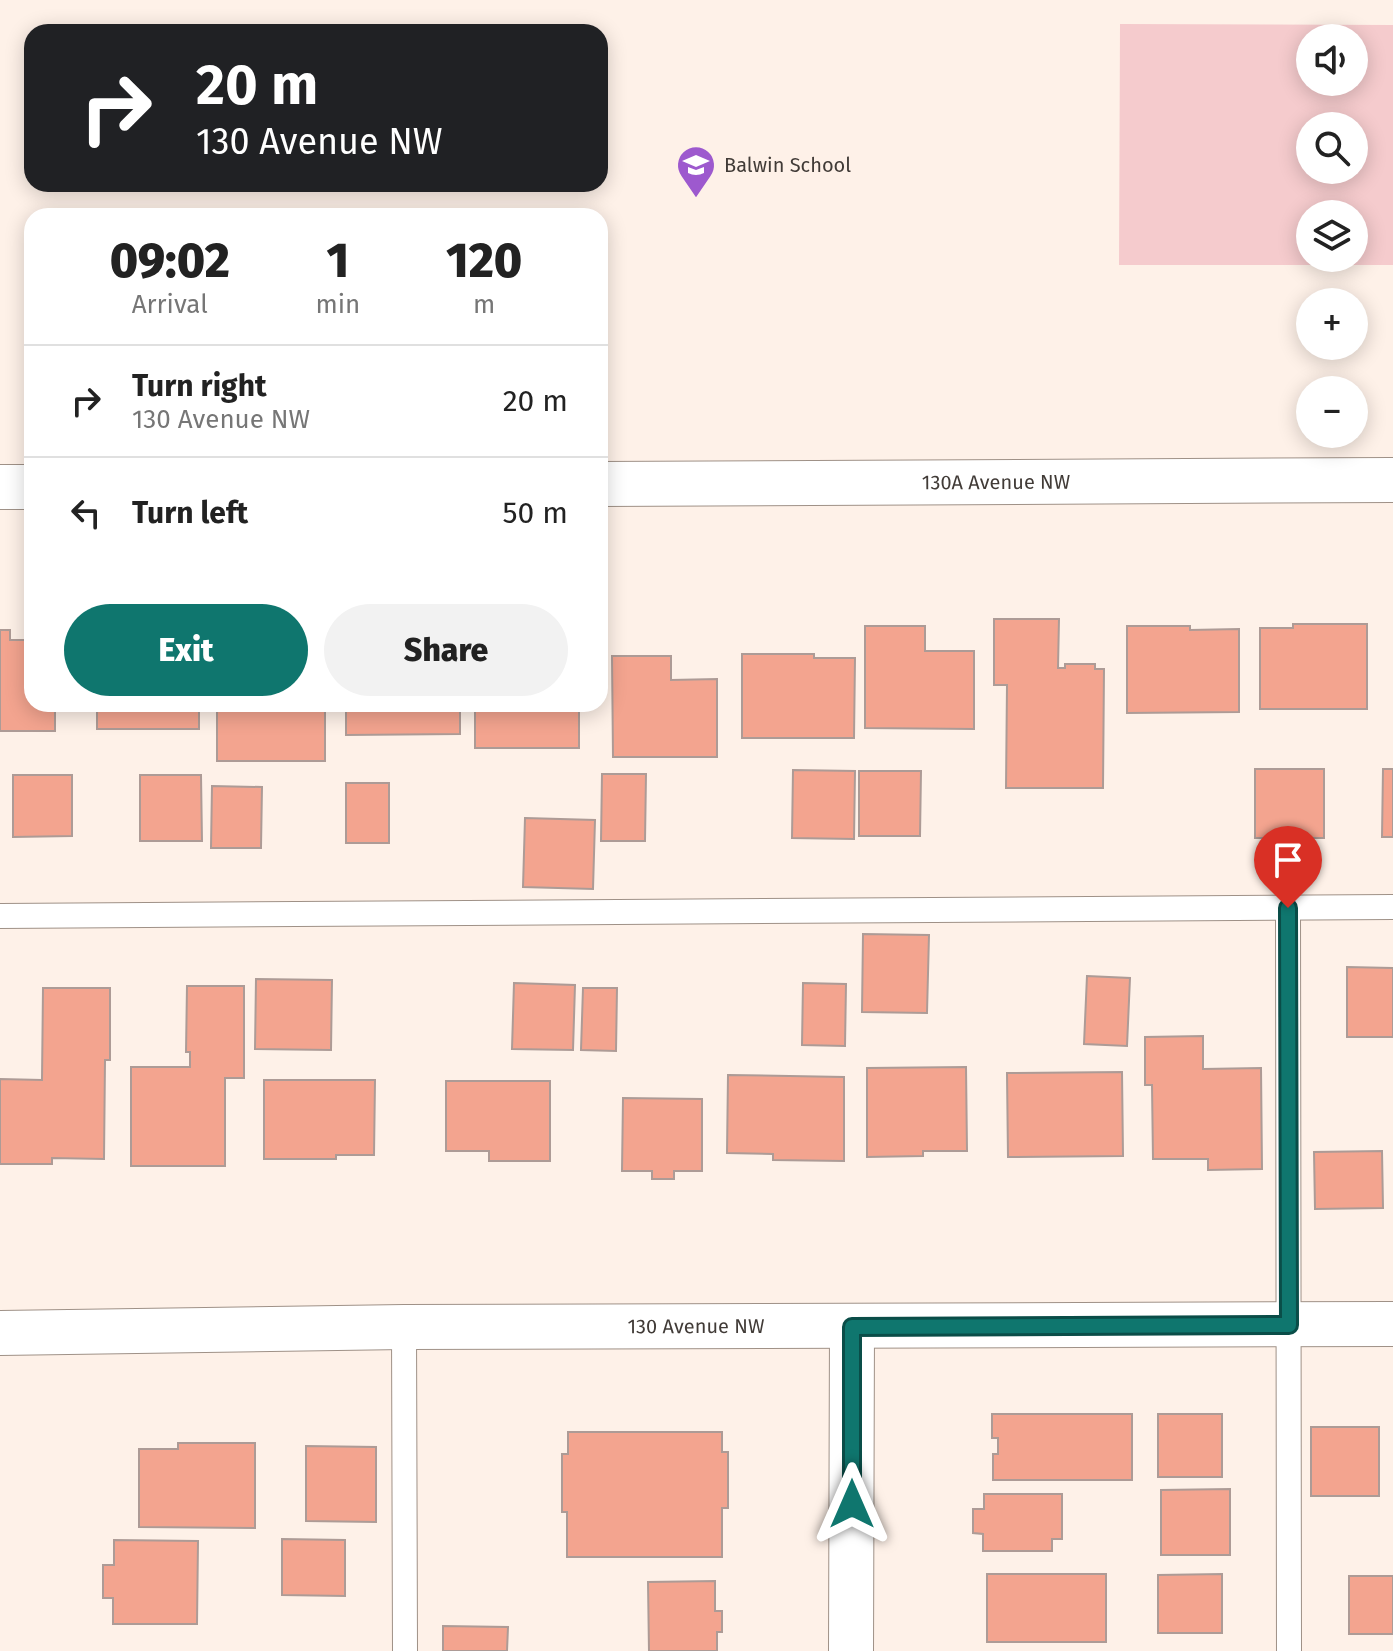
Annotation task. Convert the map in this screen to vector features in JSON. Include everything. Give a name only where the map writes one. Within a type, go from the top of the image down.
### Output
[{"type":"street","name":"130A Avenue NW","points":[[608,484],[1393,480]]},
{"type":"street","points":[[0,487],[24,487]]},
{"type":"street","name":"130 Avenue NW","points":[[0,1333],[404,1327],[1393,1324]]},
{"type":"street","points":[[851,1651],[852,1327]]},
{"type":"lane","points":[[0,916],[1393,907]]},
{"type":"lane","points":[[1288,908],[1289,1651]]},
{"type":"lane","points":[[404,1327],[405,1651]]},
{"type":"shaded area","points":[[1120,24],[1296,25],[1296,96],[1368,96],[1368,25],[1393,25],[1393,265],[1368,265],[1368,200],[1296,200],[1296,265],[1119,265]]},
{"type":"building","points":[[994,619],[1059,619],[1058,668],[1065,668],[1065,664],[1095,664],[1095,669],[1104,669],[1103,788],[1006,788],[1007,685],[994,685]]},
{"type":"building","points":[[1293,624],[1367,624],[1367,709],[1260,709],[1260,628],[1293,628]]},
{"type":"building","points":[[865,626],[925,626],[925,651],[974,651],[974,729],[865,728]]},
{"type":"building","points":[[1127,626],[1239,629],[1239,712],[1127,713]]},
{"type":"building","points":[[0,630],[10,630],[10,640],[24,640],[24,712],[55,712],[55,731],[0,731]]},
{"type":"building","points":[[742,654],[814,654],[814,658],[855,658],[854,738],[742,738]]},
{"type":"building","points":[[612,656],[671,656],[671,680],[717,679],[717,757],[613,757]]},
{"type":"building","points":[[97,712],[199,712],[199,729],[97,729]]},
{"type":"building","points":[[217,712],[325,712],[325,761],[217,761]]},
{"type":"building","points":[[346,712],[460,712],[460,734],[346,735]]},
{"type":"building","points":[[475,712],[579,712],[579,748],[475,748]]},
{"type":"building","points":[[1255,769],[1324,769],[1324,838],[1255,838]]},
{"type":"building","points":[[1383,769],[1393,769],[1393,837],[1382,837]]},
{"type":"building","points":[[793,770],[855,771],[854,839],[792,838]]},
{"type":"building","points":[[859,771],[921,771],[920,836],[859,836]]},
{"type":"building","points":[[602,774],[646,774],[645,841],[601,841]]},
{"type":"building","points":[[13,775],[72,775],[72,836],[13,837]]},
{"type":"building","points":[[140,775],[201,775],[202,841],[140,841]]},
{"type":"building","points":[[346,783],[389,783],[389,843],[346,843]]},
{"type":"building","points":[[212,786],[262,787],[261,848],[211,848]]},
{"type":"building","points":[[525,818],[595,820],[593,889],[523,887]]},
{"type":"building","points":[[863,934],[929,935],[927,1013],[862,1012]]},
{"type":"building","points":[[1347,967],[1393,968],[1393,1037],[1347,1037]]},
{"type":"building","points":[[1087,976],[1130,978],[1127,1046],[1084,1044]]},
{"type":"building","points":[[256,979],[332,980],[331,1050],[255,1049]]},
{"type":"building","points":[[514,983],[575,985],[573,1050],[512,1049]]},
{"type":"building","points":[[803,983],[846,984],[845,1046],[802,1045]]},
{"type":"building","points":[[187,986],[244,986],[244,1078],[225,1078],[225,1166],[131,1166],[131,1067],[190,1067],[190,1052],[186,1052]]},
{"type":"building","points":[[43,988],[110,988],[110,1060],[105,1060],[104,1159],[52,1158],[52,1164],[0,1164],[0,1079],[42,1080]]},
{"type":"building","points":[[583,988],[617,988],[616,1051],[581,1050]]},
{"type":"building","points":[[1203,1036],[1203,1069],[1261,1068],[1262,1169],[1208,1170],[1208,1159],[1153,1159],[1152,1085],[1145,1085],[1145,1037]]},
{"type":"building","points":[[966,1067],[967,1151],[923,1151],[923,1156],[867,1157],[867,1068]]},
{"type":"building","points":[[1122,1072],[1123,1156],[1008,1157],[1007,1073]]},
{"type":"building","points":[[728,1075],[844,1077],[844,1161],[773,1160],[773,1154],[727,1153]]},
{"type":"building","points":[[264,1080],[375,1080],[374,1155],[336,1155],[336,1159],[264,1159]]},
{"type":"building","points":[[446,1081],[550,1081],[550,1161],[489,1161],[489,1151],[446,1151]]},
{"type":"building","points":[[623,1098],[702,1099],[702,1171],[674,1171],[674,1179],[652,1179],[652,1171],[622,1171]]},
{"type":"building","points":[[1382,1151],[1383,1208],[1315,1209],[1314,1152]]},
{"type":"building","points":[[992,1414],[1132,1414],[1132,1480],[993,1480],[993,1454],[998,1454],[998,1438],[992,1438]]},
{"type":"building","points":[[1158,1414],[1222,1414],[1222,1477],[1158,1477]]},
{"type":"building","points":[[1311,1427],[1379,1427],[1379,1496],[1311,1496]]},
{"type":"building","points":[[568,1432],[722,1432],[722,1452],[728,1452],[728,1508],[722,1508],[722,1557],[567,1557],[567,1512],[562,1512],[562,1454],[568,1454]]},
{"type":"building","points":[[178,1443],[255,1443],[255,1528],[139,1527],[139,1449],[178,1449]]},
{"type":"building","points":[[306,1446],[376,1447],[376,1522],[306,1521]]},
{"type":"building","points":[[1230,1489],[1230,1555],[1161,1555],[1161,1490]]},
{"type":"building","points":[[984,1494],[1062,1494],[1062,1539],[1052,1539],[1052,1551],[983,1551],[983,1534],[973,1533],[973,1509],[984,1509]]},
{"type":"building","points":[[282,1539],[345,1540],[345,1596],[282,1595]]},
{"type":"building","points":[[114,1540],[198,1541],[197,1624],[113,1624],[113,1598],[103,1598],[103,1565],[114,1565]]},
{"type":"building","points":[[987,1574],[1106,1574],[1106,1642],[987,1642]]},
{"type":"building","points":[[1222,1574],[1222,1633],[1158,1633],[1158,1575]]},
{"type":"building","points":[[1349,1576],[1393,1576],[1393,1634],[1349,1634]]},
{"type":"building","points":[[715,1581],[715,1611],[722,1611],[722,1632],[717,1632],[717,1651],[649,1651],[648,1582]]},
{"type":"building","points":[[443,1626],[508,1627],[507,1651],[443,1651]]},
{"type":"place","name":"Balwin School","points":[[696,199]]},
{"type":"route","points":[[852,1504],[852,1327],[1289,1325],[1288,908]]}]
